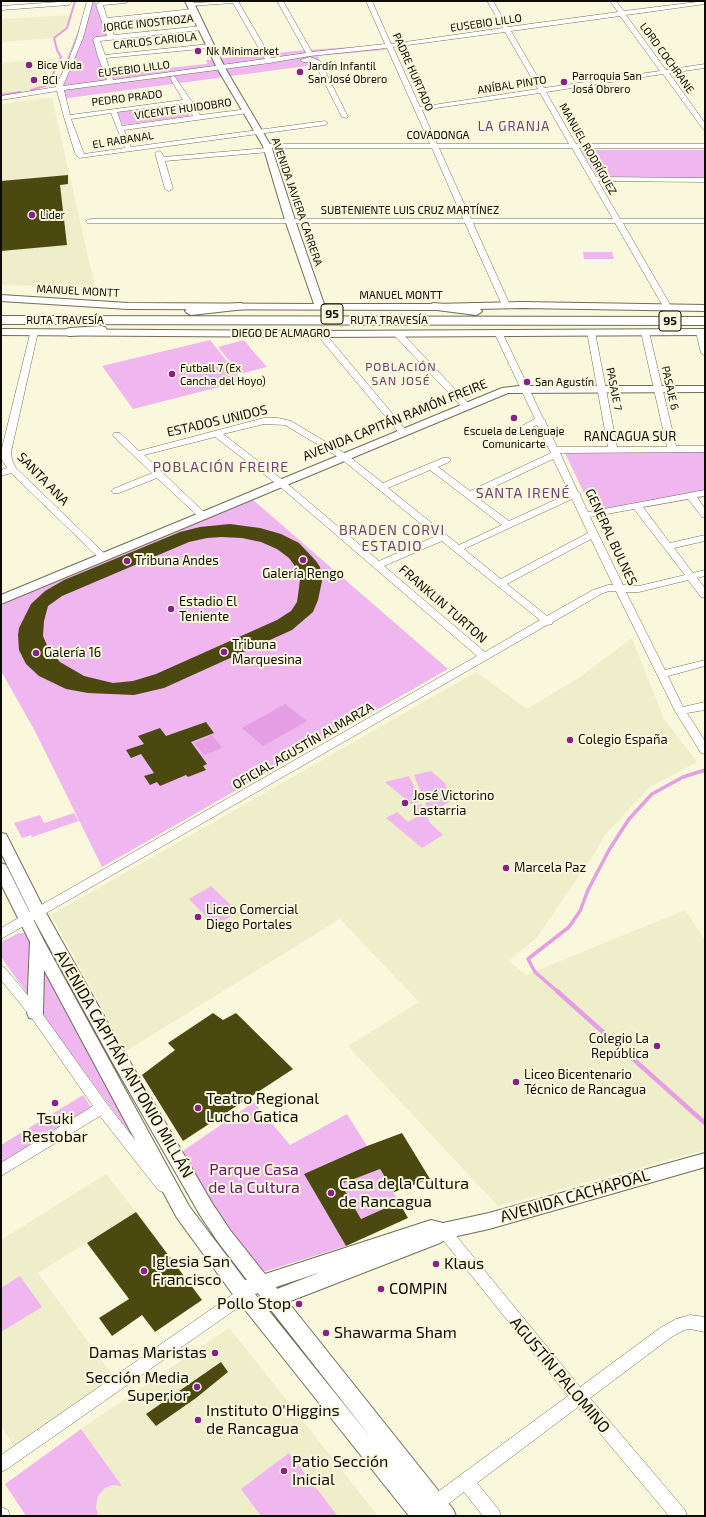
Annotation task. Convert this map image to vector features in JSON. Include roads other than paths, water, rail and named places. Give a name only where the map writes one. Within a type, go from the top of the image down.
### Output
[{"type":"highway","points":[[149,314],[241,307]]},
{"type":"highway","points":[[433,307],[516,314]]},
{"type":"highway","name":"RUTA TRAVESÍA","points":[[1,313],[705,314]]},
{"type":"highway","name":"RUTA TRAVESÍA","points":[[1,320],[705,321]]},
{"type":"highway","points":[[70,332],[251,320]]},
{"type":"highway","points":[[635,321],[703,330]]},
{"type":"main road","name":"AVENIDA JAVIERA CARRERA","points":[[191,6],[222,70],[260,131],[268,148],[290,220],[320,307]]},
{"type":"main road","name":"MANUEL MONTT","points":[[1,298],[114,305],[241,307],[433,307],[506,305],[705,308]]},
{"type":"main road","name":"DIEGO DE ALMAGRO","points":[[1,332],[321,334],[645,332],[703,330]]},
{"type":"main road","name":"AVENIDA CAPITÁN RAMÓN FREIRE","points":[[2,598],[506,390],[705,389]]},
{"type":"main road","points":[[1,838],[32,917]]},
{"type":"main road","points":[[1,869],[32,917]]},
{"type":"main road","name":"AVENIDA CAPITÁN ANTONIO MILLÁN","points":[[32,917],[37,942],[183,1212],[247,1298],[429,1513]]},
{"type":"main road","name":"AVENIDA CAPITÁN ANTONIO MILLÁN","points":[[32,917],[120,1060],[206,1209],[224,1236],[268,1291],[429,1513]]},
{"type":"main road","points":[[35,1013],[37,942]]},
{"type":"main road","name":"AVENIDA CACHAPOAL","points":[[247,1298],[434,1238],[444,1231],[489,1221],[705,1160]]},
{"type":"street","points":[[60,90],[59,85],[70,64],[80,38],[90,1]]},
{"type":"street","points":[[111,37],[99,4],[126,1]]},
{"type":"street","points":[[105,20],[191,6],[235,1],[269,61]]},
{"type":"street","points":[[280,1],[310,54]]},
{"type":"street","name":"PADRE HURTADO","points":[[369,1],[506,305]]},
{"type":"street","name":"MANUEL RODRÍGUEZ","points":[[490,1],[668,308]]},
{"type":"street","name":"LORD COCHRANE","points":[[613,1],[705,128]]},
{"type":"street","points":[[1,8],[70,2]]},
{"type":"street","name":"EUSEBIO LILLO","points":[[1,98],[110,82],[249,68],[310,54],[389,46],[705,2]]},
{"type":"street","name":"JORGE INOSTROZA","points":[[101,57],[96,38],[202,28]]},
{"type":"street","name":"CARLOS CARIOLA","points":[[101,57],[210,46]]},
{"type":"street","points":[[101,57],[110,82]]},
{"type":"street","points":[[289,60],[310,59],[317,61],[345,117]]},
{"type":"street","name":"EUSEBIO LILLO","points":[[1,101],[60,90],[173,78],[269,61],[289,60]]},
{"type":"street","name":"EUSEBIO LILLO","points":[[249,68],[269,61]]},
{"type":"street","name":"ANÍBAL PINTO","points":[[418,109],[705,66]]},
{"type":"street","points":[[173,78],[198,118]]},
{"type":"street","name":"EL RABANAL","points":[[60,90],[78,154],[82,156],[325,123]]},
{"type":"street","name":"PEDRO PRADO","points":[[67,117],[189,102]]},
{"type":"street","points":[[113,111],[129,150]]},
{"type":"street","name":"VICENTE HUIDOBRO","points":[[121,128],[248,111]]},
{"type":"street","points":[[157,146],[162,159],[169,189]]},
{"type":"street","name":"COVADONGA","points":[[162,159],[268,148],[434,146],[705,146]]},
{"type":"street","points":[[594,179],[705,180]]},
{"type":"street","name":"SUBTENIENTE LUIS CRUZ MARTÍNEZ","points":[[90,222],[290,220],[705,221]]},
{"type":"street","points":[[703,330],[705,353]]},
{"type":"street","name":"SANTA ANA","points":[[34,332],[4,452],[6,460],[12,469],[103,557]]},
{"type":"street","name":"GENERAL BULNES","points":[[498,332],[524,389],[541,420],[586,515],[619,588],[680,711],[705,750]]},
{"type":"street","name":"PASAJE 7","points":[[591,332],[613,450]]},
{"type":"street","name":"PASAJE 6","points":[[645,332],[672,449]]},
{"type":"street","points":[[397,333],[466,406]]},
{"type":"street","points":[[321,334],[403,432]]},
{"type":"street","points":[[514,432],[541,420]]},
{"type":"street","name":"ESTADOS UNIDOS","points":[[138,454],[259,422],[278,421],[294,426],[343,456],[548,622]]},
{"type":"street","name":"FRANKLIN TURTON","points":[[217,434],[281,482],[485,658]]},
{"type":"street","points":[[117,435],[202,516]]},
{"type":"street","name":"RANCAGUA SUR","points":[[556,452],[705,449]]},
{"type":"street","points":[[469,495],[556,452]]},
{"type":"street","points":[[382,487],[446,460]]},
{"type":"street","points":[[431,466],[509,526]]},
{"type":"street","points":[[1,473],[12,469]]},
{"type":"street","points":[[116,491],[158,474]]},
{"type":"street","points":[[586,515],[705,493]]},
{"type":"street","points":[[458,549],[576,494]]},
{"type":"street","points":[[691,496],[705,515]]},
{"type":"street","points":[[637,506],[705,595]]},
{"type":"street","points":[[500,583],[594,534]]},
{"type":"street","points":[[378,565],[443,537]]},
{"type":"street","points":[[668,546],[705,538]]},
{"type":"street","name":"OFICIAL AGUSTÍN ALMARZA","points":[[1,934],[602,590],[619,588],[639,589],[705,573]]},
{"type":"street","points":[[662,674],[705,663]]},
{"type":"street","points":[[680,711],[705,706]]},
{"type":"street","name":"AVENIDA CAPITÁN ANTONIO MILLÁN","points":[[1,971],[35,1013],[102,1108],[183,1212]]},
{"type":"street","points":[[1,1170],[102,1108]]},
{"type":"street","name":"AGUSTÍN PALOMINO","points":[[444,1231],[579,1398],[679,1516]]},
{"type":"street","points":[[1,1464],[247,1298]]},
{"type":"street","points":[[429,1513],[466,1482],[666,1333],[681,1324],[690,1322],[702,1323],[705,1325]]},
{"type":"street","points":[[466,1482],[493,1516]]},
{"type":"waterway","points":[[31,90],[48,85],[61,57],[57,50],[54,38],[67,28],[75,1]]},
{"type":"waterway","points":[[1,95],[20,92]]},
{"type":"waterway","points":[[558,992],[535,972],[528,959],[569,927],[580,911],[588,890],[609,850],[629,819],[652,794],[683,777],[705,770]]},
{"type":"waterway","points":[[557,991],[705,1123]]},
{"type":"place","name":"Nk Minimarket","points":[[198,51]]},
{"type":"place","name":"Bice Vida","points":[[29,65]]},
{"type":"place","name":"Jardín Infantil San José Obrero","points":[[300,72]]},
{"type":"place","name":"BCI","points":[[34,80]]},
{"type":"place","name":"Parroquia San Josá Obrero","points":[[564,82]]},
{"type":"place","name":"Lider","points":[[32,215]]},
{"type":"place","name":"Futball 7 (Ex Cancha del Hoyo)","points":[[172,374]]},
{"type":"place","name":"San Agustín","points":[[527,382]]},
{"type":"place","name":"Escuela de Lenguaje Comunicarte","points":[[514,418]]},
{"type":"place","name":"Galería Rengo","points":[[303,560]]},
{"type":"place","name":"Tribuna Andes","points":[[127,561]]},
{"type":"place","name":"Estadio El Teniente","points":[[171,609]]},
{"type":"place","name":"Tribuna Marquesina","points":[[224,652]]},
{"type":"place","name":"Galería 16","points":[[36,653]]},
{"type":"place","name":"Colegio España","points":[[570,740]]},
{"type":"place","name":"José Victorino Lastarria","points":[[405,803]]},
{"type":"place","name":"Marcela Paz","points":[[506,868]]},
{"type":"place","name":"Liceo Comercial Diego Portales","points":[[198,917]]},
{"type":"place","name":"Colegio La República","points":[[657,1046]]},
{"type":"place","name":"Liceo Bicentenario Técnico de Rancagua","points":[[516,1082]]},
{"type":"place","name":"Tsuki Restobar","points":[[55,1103]]},
{"type":"place","name":"Teatro Regional Lucho Gatica","points":[[198,1108]]},
{"type":"place","name":"Casa de la Cultura de Rancagua","points":[[331,1193]]},
{"type":"place","name":"Klaus","points":[[436,1264]]},
{"type":"place","name":"Iglesia San Francisco","points":[[144,1271]]},
{"type":"place","name":"COMPIN","points":[[381,1289]]},
{"type":"place","name":"Pollo Stop","points":[[299,1304]]},
{"type":"place","name":"Shawarma Sham","points":[[326,1333]]},
{"type":"place","name":"Damas Maristas","points":[[215,1353]]},
{"type":"place","name":"Sección Media Superior","points":[[197,1387]]},
{"type":"place","name":"Instituto O'Higgins de Rancagua","points":[[198,1420]]},
{"type":"place","name":"Patio Sección Inicial","points":[[284,1471]]},
{"type":"district","name":"LA GRANJA","points":[[514,127]]},
{"type":"district","name":"POBLACIÓN SAN JOSÉ","points":[[401,374]]},
{"type":"district","name":"POBLACIÓN FREIRE","points":[[221,467]]},
{"type":"district","name":"SANTA IRENÉ","points":[[523,493]]},
{"type":"district","name":"BRADEN CORVI ESTADIO","points":[[392,538]]},
{"type":"park label","name":"Parque Casa de la Cultura","points":[[254,1179]]}]
